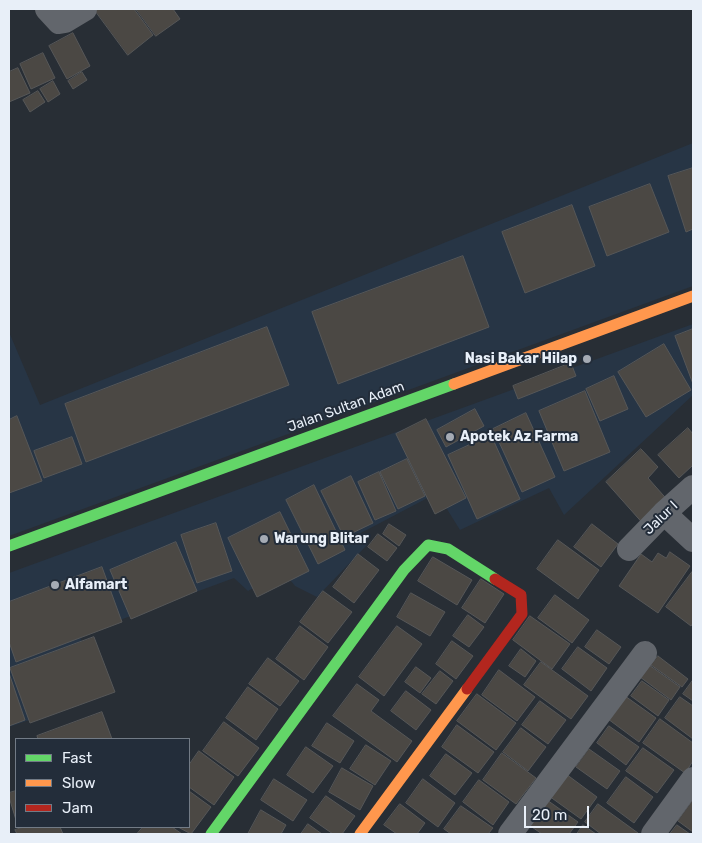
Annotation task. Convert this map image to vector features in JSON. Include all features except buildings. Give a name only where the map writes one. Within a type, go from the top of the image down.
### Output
[{"type":"street","points":[[47,9],[59,22],[65,21],[85,9]]},
{"type":"street","name":"Jalan Sultan Adam","points":[[9,546],[693,296]]},
{"type":"street","name":"Jalur I","points":[[629,549],[664,513],[693,487]]},
{"type":"street","points":[[664,513],[693,540]]},
{"type":"street","points":[[211,834],[404,570],[428,545],[448,549],[521,595],[523,603],[522,614],[360,834]]},
{"type":"street","points":[[510,834],[645,653]]},
{"type":"street","points":[[653,834],[693,779]]},
{"type":"shaded area","points":[[693,143],[693,286],[9,536],[9,332],[40,405]]},
{"type":"shaded area","points":[[693,324],[693,395],[564,515],[549,488],[460,530],[437,493],[359,534],[367,545],[317,597],[295,586],[283,571],[248,591],[234,578],[79,635],[105,694],[9,727],[9,573]]},
{"type":"traffic: fast","points":[[9,546],[454,384]]},
{"type":"traffic: fast","points":[[211,834],[404,570],[428,545],[448,549],[495,579]]},
{"type":"traffic: slow","points":[[454,384],[693,296]]},
{"type":"traffic: slow","points":[[360,834],[467,689]]},
{"type":"traffic: jam","points":[[467,689],[522,614],[521,595],[495,579]]},
{"type":"place","name":"Nasi Bakar Hilap","points":[[587,359]]},
{"type":"place","name":"Apotek Az Farma","points":[[450,437]]},
{"type":"place","name":"Warung Blitar","points":[[264,539]]},
{"type":"place","name":"Alfamart","points":[[55,585]]}]
